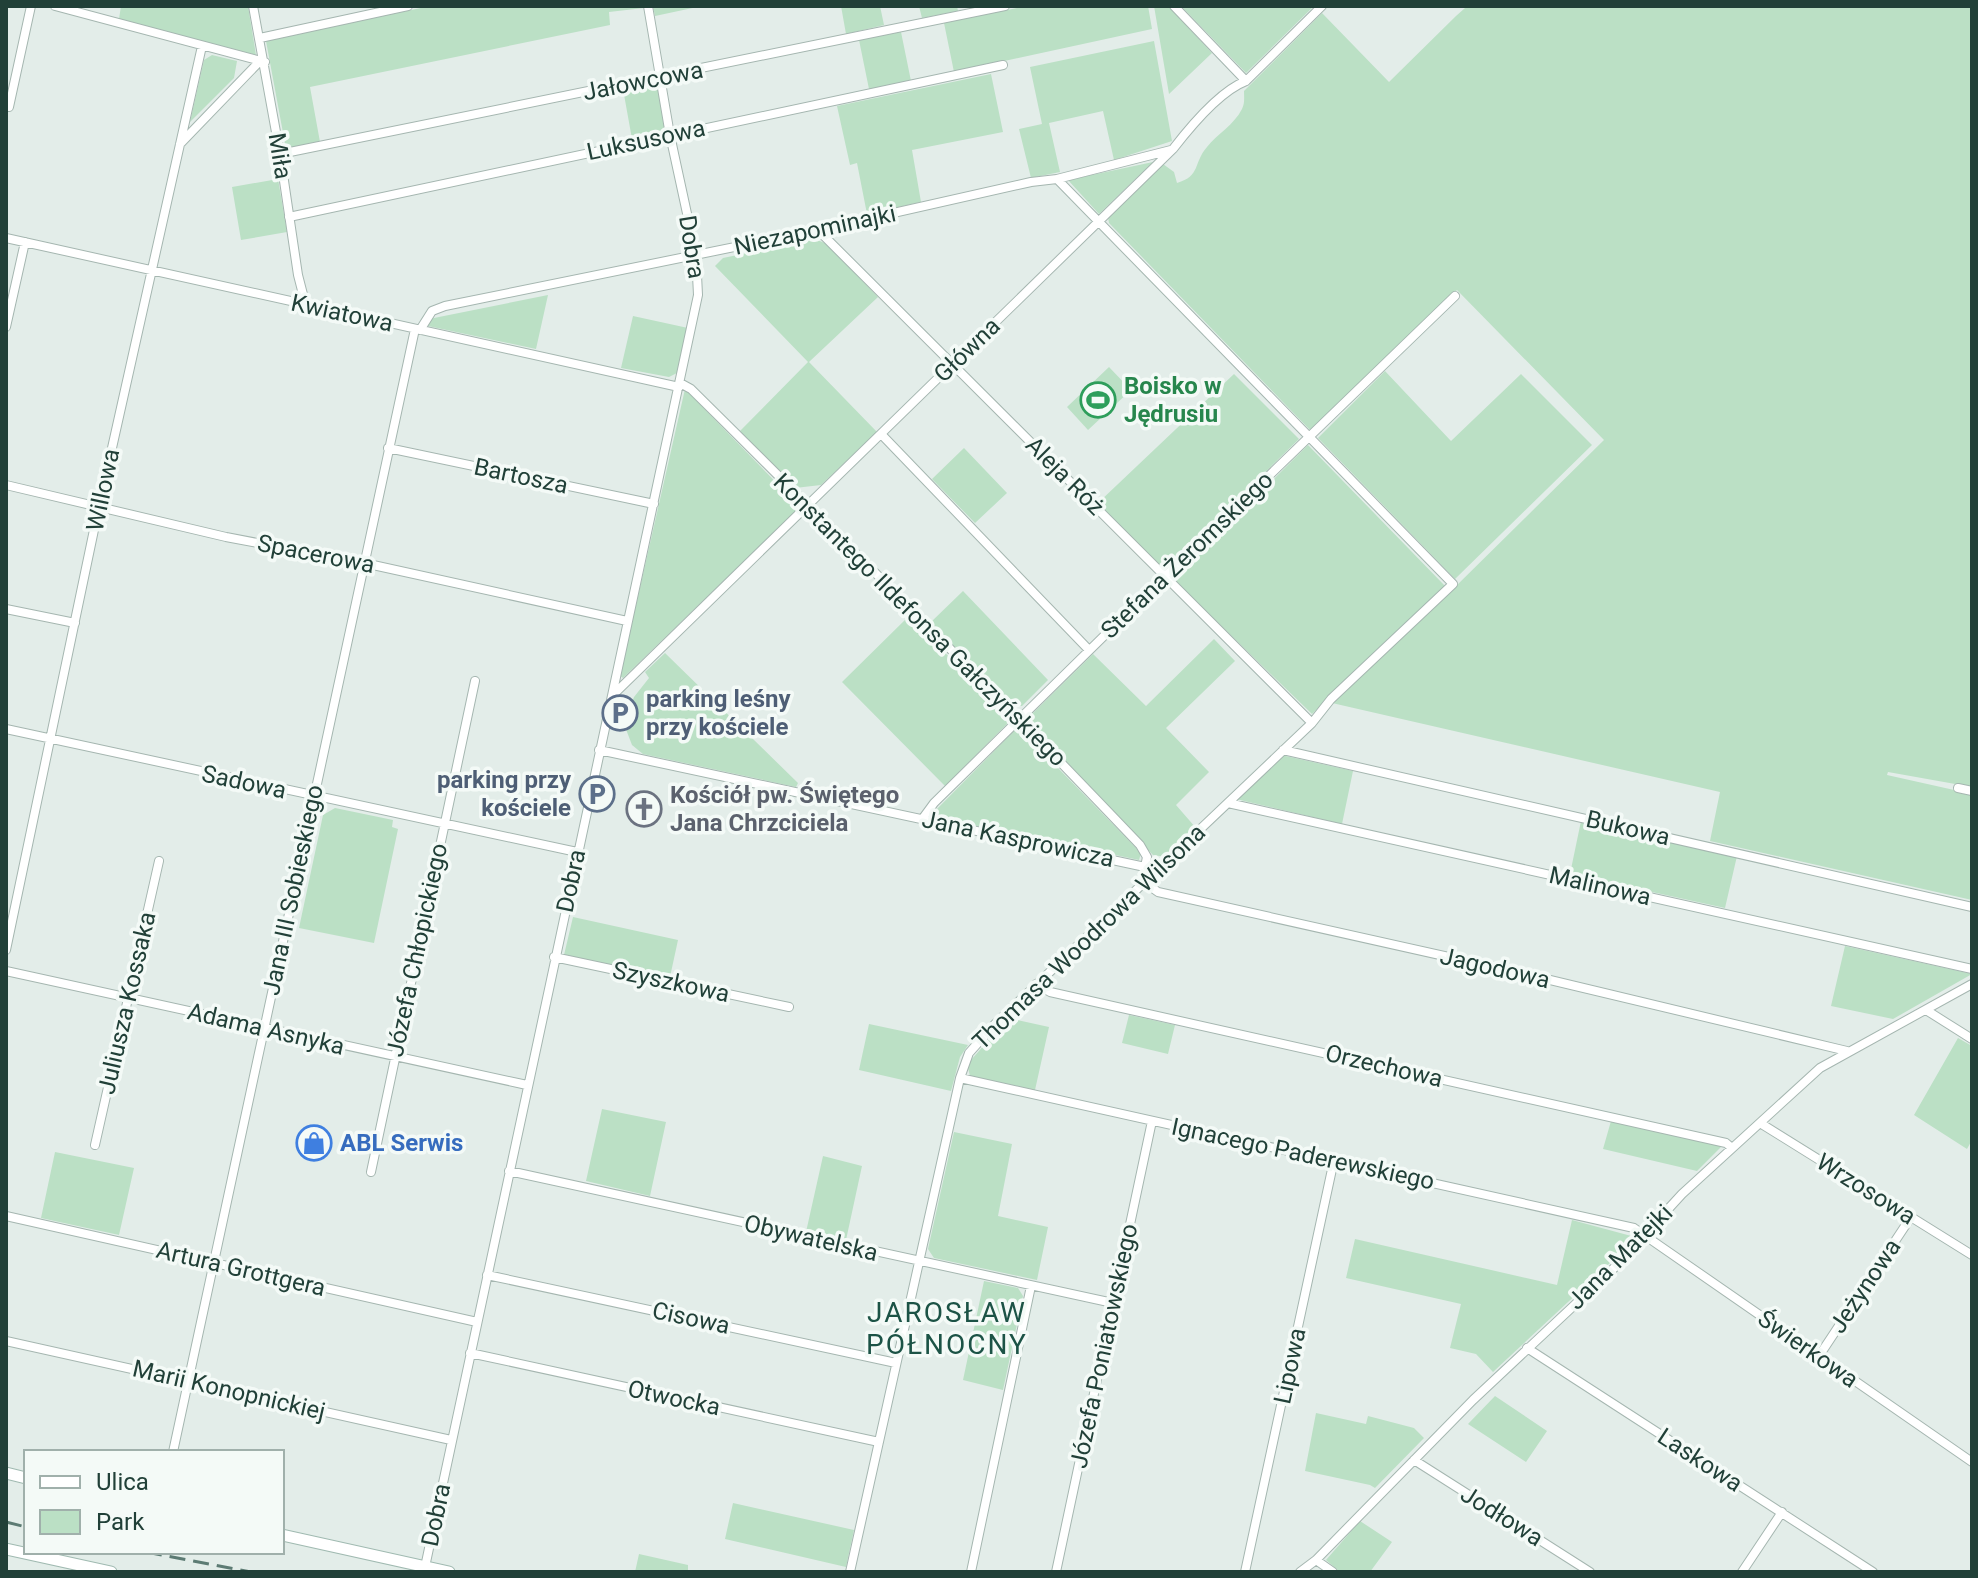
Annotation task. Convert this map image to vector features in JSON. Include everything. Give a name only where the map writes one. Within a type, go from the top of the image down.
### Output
[{"type":"main road","points":[[284,1535],[449,1572]]},
{"type":"main road","points":[[28,1554],[108,1572]]},
{"type":"street","points":[[9,107],[31,6]]},
{"type":"street","points":[[55,6],[262,61]]},
{"type":"street","name":"Miła","points":[[253,6],[298,275],[306,306]]},
{"type":"street","points":[[260,38],[408,6]]},
{"type":"street","name":"Dobra","points":[[425,1567],[698,295],[696,255],[670,135],[648,6]]},
{"type":"street","name":"Jałowcowa","points":[[280,154],[1005,6]]},
{"type":"street","points":[[1174,6],[1246,81]]},
{"type":"street","name":"Główna","points":[[612,697],[1099,222],[1206,112],[1236,85],[1246,81],[1322,6]]},
{"type":"street","name":"Willowa","points":[[6,950],[99,506],[202,46]]},
{"type":"street","points":[[179,145],[262,61]]},
{"type":"street","name":"Luksusowa","points":[[289,217],[1003,65]]},
{"type":"street","name":"Niezapominajki","points":[[417,329],[432,311],[445,306],[1057,179],[1173,149]]},
{"type":"street","points":[[1057,179],[1310,437]]},
{"type":"street","name":"Aleja Róż","points":[[818,230],[1312,723]]},
{"type":"street","name":"Kwiatowa","points":[[6,238],[306,306],[680,385]]},
{"type":"street","points":[[6,327],[25,242]]},
{"type":"street","name":"Stefana Żeromskiego","points":[[923,818],[1017,719],[1455,296]]},
{"type":"street","name":"Jana III Sobieskiego","points":[[173,1450],[363,563],[417,329]]},
{"type":"street","name":"Konstantego Ildefonsa Gałczyńskiego","points":[[680,385],[691,389],[808,505],[1140,845],[1147,857],[1149,870]]},
{"type":"street","points":[[882,435],[1089,650]]},
{"type":"street","name":"Thomasa Woodrowa Wilsona","points":[[850,1572],[960,1078],[969,1053],[1036,984],[1144,882],[1149,870],[1228,803],[1312,723],[1331,699],[1453,584],[1310,437]]},
{"type":"street","name":"Bartosza","points":[[388,448],[654,504]]},
{"type":"street","name":"Spacerowa","points":[[6,485],[226,537],[363,563],[627,621]]},
{"type":"street","points":[[6,609],[75,623]]},
{"type":"street","name":"Józefa Chłopickiego","points":[[371,1172],[475,681]]},
{"type":"street","name":"Sadowa","points":[[6,729],[577,852]]},
{"type":"street","name":"Jana Kasprowicza","points":[[599,750],[923,818],[1149,870]]},
{"type":"street","name":"Bukowa","points":[[1283,750],[1972,907]]},
{"type":"street","points":[[1958,788],[1972,791]]},
{"type":"street","name":"Malinowa","points":[[1228,803],[1972,969]]},
{"type":"street","name":"Juliusza Kossaka","points":[[95,1145],[159,861]]},
{"type":"street","name":"Jagodowa","points":[[1144,882],[1158,892],[1556,981],[1847,1051]]},
{"type":"street","name":"Szyszkowa","points":[[554,957],[789,1007]]},
{"type":"street","name":"Adama Asnyka","points":[[6,971],[527,1085]]},
{"type":"street","name":"Orzechowa","points":[[1036,984],[1050,992],[1701,1137],[1726,1143],[1732,1148]]},
{"type":"street","name":"Jana Matejki","points":[[1300,1572],[1316,1560],[1527,1348],[1614,1268],[1682,1194],[1820,1068],[1972,984]]},
{"type":"street","points":[[1926,1010],[1972,1039]]},
{"type":"street","name":"Ignacego Paderewskiego","points":[[960,1078],[1634,1228],[1643,1236]]},
{"type":"street","name":"Józefa Poniatowskiego","points":[[1056,1572],[1152,1121]]},
{"type":"street","name":"Wrzosowa","points":[[1760,1123],[1972,1255]]},
{"type":"street","name":"Lipowa","points":[[1245,1572],[1334,1160]]},
{"type":"street","name":"Obywatelska","points":[[509,1171],[1113,1303]]},
{"type":"street","name":"Artura Grottgera","points":[[6,1216],[477,1322]]},
{"type":"street","name":"Jeżynowa","points":[[1819,1356],[1911,1217]]},
{"type":"street","name":"Świerkowa","points":[[1643,1236],[1972,1462]]},
{"type":"street","name":"Cisowa","points":[[487,1275],[896,1363]]},
{"type":"street","points":[[971,1572],[1031,1286]]},
{"type":"street","name":"Marii Konopnickiej","points":[[6,1341],[451,1440]]},
{"type":"street","name":"Laskowa","points":[[1527,1348],[1873,1572]]},
{"type":"street","name":"Otwocka","points":[[470,1353],[879,1442]]},
{"type":"street","name":"Jodłowa","points":[[1414,1460],[1590,1572]]},
{"type":"street","points":[[1742,1572],[1782,1512]]},
{"type":"street","points":[[1316,1560],[1333,1572]]},
{"type":"green space","points":[[121,6],[248,6],[256,55],[119,19]]},
{"type":"green space","points":[[430,6],[644,8],[609,12],[610,25],[310,87],[320,142],[286,149],[266,41]]},
{"type":"green space","points":[[653,6],[702,6],[655,16]]},
{"type":"green space","points":[[841,6],[880,6],[884,25],[846,34]]},
{"type":"green space","points":[[919,6],[957,6],[958,11],[922,18]]},
{"type":"green space","points":[[1027,6],[1148,6],[1152,29],[954,72],[944,23]]},
{"type":"green space","points":[[1154,6],[1168,6],[1212,53],[1169,94]]},
{"type":"green space","points":[[1181,6],[1314,6],[1246,73]]},
{"type":"green space","points":[[1463,6],[1972,6],[1972,787],[1888,772],[1887,775],[1972,794],[1972,900],[1710,841],[1720,792],[1332,703],[1604,440],[1457,290],[1311,431],[1109,223],[1108,217],[1163,164],[1174,172],[1177,183],[1190,177],[1207,147],[1239,115],[1244,104],[1244,91],[1322,13],[1389,82],[1465,8]]},
{"type":"green space","points":[[901,32],[911,81],[869,89],[859,40]]},
{"type":"green space","points":[[1154,41],[1172,141],[1114,160],[1103,111],[1049,123],[1060,172],[1031,178],[1019,129],[1042,124],[1030,67]]},
{"type":"green space","points":[[212,55],[237,61],[234,78],[190,122],[204,60]]},
{"type":"green space","points":[[991,74],[1003,132],[912,150],[921,202],[867,214],[857,163],[850,165],[837,106]]},
{"type":"green space","points":[[658,83],[666,132],[632,139],[623,89]]},
{"type":"green space","points":[[1153,162],[1099,214],[1068,180]]},
{"type":"green space","points":[[278,179],[287,232],[241,240],[232,187]]},
{"type":"green space","points":[[815,239],[827,244],[878,297],[809,362],[877,432],[821,485],[795,488],[740,431],[808,362],[715,266],[723,258]]},
{"type":"green space","points":[[548,295],[536,349],[428,326],[429,319]]},
{"type":"green space","points":[[633,316],[688,328],[677,373],[669,377],[621,368]]},
{"type":"green space","points":[[1109,367],[1131,390],[1088,430],[1067,407]]},
{"type":"green space","points":[[1385,371],[1451,441],[1521,374],[1592,445],[1455,579],[1318,438]]},
{"type":"green space","points":[[1234,374],[1299,439],[1163,572],[1098,503]]},
{"type":"green space","points":[[685,389],[800,507],[623,678],[620,676]]},
{"type":"green space","points":[[1308,445],[1445,586],[1312,714],[1173,579]]},
{"type":"green space","points":[[964,448],[1007,493],[975,523],[932,479]]},
{"type":"green space","points":[[963,591],[1048,680],[1022,706],[1011,706],[930,623]]},
{"type":"green space","points":[[909,616],[1011,720],[945,786],[842,682]]},
{"type":"green space","points":[[1214,639],[1235,661],[1166,728],[1209,772],[1176,805],[1196,828],[1166,857],[1153,855],[1026,726],[1027,719],[1093,654],[1146,706]]},
{"type":"green space","points":[[665,653],[798,783],[796,787],[643,754],[632,745],[624,724],[634,697],[649,678],[645,672]]},
{"type":"green space","points":[[1018,727],[1141,853],[1139,860],[930,816]]},
{"type":"green space","points":[[1281,755],[1353,771],[1342,824],[1236,799]]},
{"type":"green space","points":[[335,808],[393,820],[392,827],[398,829],[374,943],[299,928],[323,815]]},
{"type":"green space","points":[[1581,821],[1737,856],[1725,908],[1570,874]]},
{"type":"green space","points":[[573,917],[678,940],[670,977],[564,955]]},
{"type":"green space","points":[[1845,946],[1972,974],[1893,1019],[1831,1006]]},
{"type":"green space","points":[[1129,1015],[1175,1025],[1168,1054],[1122,1043]]},
{"type":"green space","points":[[1008,1018],[1049,1027],[1035,1090],[970,1076],[968,1068],[971,1060]]},
{"type":"green space","points":[[869,1024],[968,1045],[960,1057],[951,1091],[859,1070]]},
{"type":"green space","points":[[1958,1038],[1972,1046],[1972,1140],[1967,1149],[1914,1115]]},
{"type":"green space","points":[[602,1109],[666,1122],[650,1196],[586,1181]]},
{"type":"green space","points":[[1611,1121],[1722,1146],[1697,1171],[1603,1149]]},
{"type":"green space","points":[[954,1132],[1012,1144],[998,1216],[1048,1227],[1037,1280],[934,1258],[928,1249]]},
{"type":"green space","points":[[55,1152],[134,1168],[119,1235],[41,1218]]},
{"type":"green space","points":[[823,1156],[862,1166],[846,1240],[806,1232]]},
{"type":"green space","points":[[1572,1220],[1635,1237],[1493,1372],[1476,1354],[1450,1348],[1461,1304],[1346,1278],[1355,1239],[1557,1285]]},
{"type":"green space","points":[[984,1281],[1018,1288],[1023,1296],[1003,1390],[963,1380]]},
{"type":"green space","points":[[1495,1396],[1547,1431],[1526,1462],[1468,1424]]},
{"type":"green space","points":[[1316,1413],[1366,1424],[1368,1416],[1414,1428],[1424,1438],[1375,1488],[1305,1471]]},
{"type":"green space","points":[[733,1503],[854,1530],[846,1567],[725,1539]]},
{"type":"green space","points":[[1360,1521],[1392,1542],[1370,1572],[1340,1572],[1326,1560]]},
{"type":"green space","points":[[639,1554],[688,1565],[688,1572],[635,1572]]},
{"type":"railway","points":[[6,1522],[24,1526]]},
{"type":"railway","points":[[156,1554],[251,1572]]},
{"type":"place","name":"Boisko w Jędrusiu","points":[[1098,400]]},
{"type":"place","name":"parking leśny przy kościele","points":[[620,713]]},
{"type":"place","name":"parking przy kościele","points":[[597,794]]},
{"type":"place","name":"Kościół pw. Świętego Jana Chrzciciela","points":[[644,809]]},
{"type":"place","name":"ABL Serwis","points":[[314,1143]]},
{"type":"district","name":"JAROSŁAW PÓŁNOCNY","points":[[947,1328]]}]
